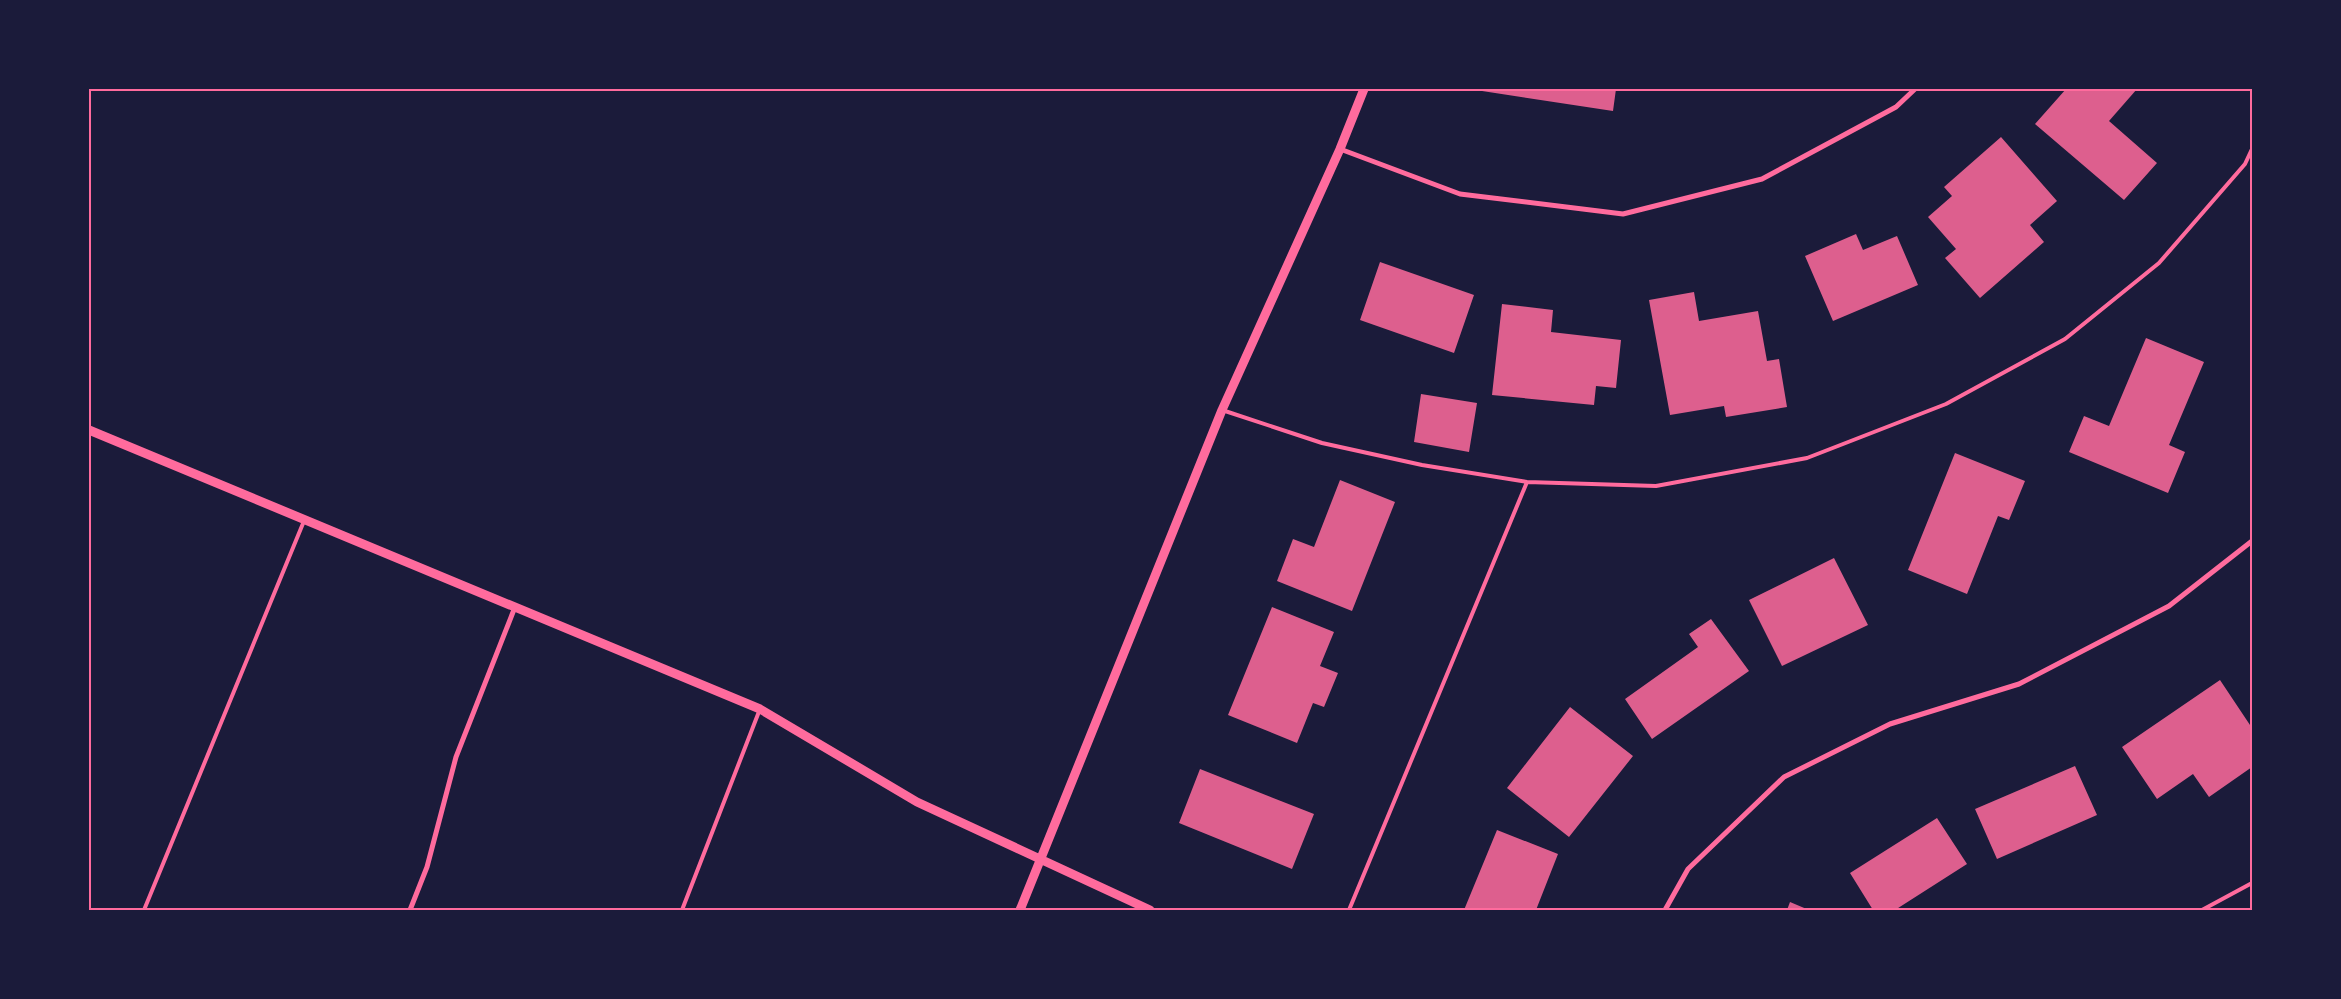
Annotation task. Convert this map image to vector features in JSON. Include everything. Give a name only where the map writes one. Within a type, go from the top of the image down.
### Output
[{"type":"street","points":[[1020,910],[1222,410],[1340,149],[1364,89]]},
{"type":"street","points":[[1340,149],[1460,194],[1623,214],[1762,179],[1896,107],[1915,89]]},
{"type":"street","points":[[89,430],[760,709],[917,802],[1150,910]]},
{"type":"street","points":[[1664,910],[1688,870],[1784,777],[1890,724],[2020,684],[2169,606],[2252,541]]},
{"type":"street","points":[[410,910],[427,867],[456,757],[515,606]]},
{"type":"lane","points":[[1222,410],[1322,443],[1422,465],[1527,482],[1656,486],[1807,458],[1946,404],[2065,339],[2159,263],[2245,164],[2252,148]]},
{"type":"lane","points":[[1349,910],[1527,482]]},
{"type":"lane","points":[[144,910],[304,521]]},
{"type":"lane","points":[[682,910],[760,709]]},
{"type":"lane","points":[[2202,910],[2252,883]]},
{"type":"building","points":[[1469,89],[1616,89],[1613,111]]},
{"type":"building","points":[[2066,89],[2137,89],[2109,121],[2157,163],[2124,200],[2035,124]]},
{"type":"building","points":[[2001,137],[2057,201],[2030,225],[2044,242],[1980,298],[1945,258],[1956,249],[1928,217],[1952,196],[1944,187]]},
{"type":"building","points":[[1856,234],[1863,250],[1897,236],[1918,285],[1833,321],[1805,256]]},
{"type":"building","points":[[1380,262],[1474,295],[1454,353],[1360,320]]},
{"type":"building","points":[[1694,292],[1699,321],[1758,311],[1767,361],[1779,359],[1787,407],[1726,417],[1724,406],[1670,415],[1649,300]]},
{"type":"building","points":[[1502,304],[1553,310],[1551,332],[1621,340],[1616,388],[1596,386],[1594,405],[1492,395]]},
{"type":"building","points":[[2146,338],[2204,362],[2169,445],[2185,452],[2168,493],[2069,452],[2084,416],[2109,426]]},
{"type":"building","points":[[1421,394],[1477,403],[1469,452],[1414,442]]},
{"type":"building","points":[[1955,453],[2025,481],[2009,520],[1998,516],[1967,594],[1908,570]]},
{"type":"building","points":[[1340,480],[1395,502],[1352,611],[1277,581],[1293,539],[1314,547]]},
{"type":"building","points":[[1834,558],[1868,625],[1782,666],[1749,600]]},
{"type":"building","points":[[1272,607],[1334,632],[1320,666],[1338,673],[1324,707],[1313,703],[1297,743],[1228,715]]},
{"type":"building","points":[[1711,619],[1749,671],[1652,739],[1625,699],[1698,647],[1689,634]]},
{"type":"building","points":[[2220,680],[2252,728],[2252,767],[2209,797],[2193,774],[2157,799],[2122,747]]},
{"type":"building","points":[[1570,707],[1633,756],[1569,837],[1507,788]]},
{"type":"building","points":[[2075,766],[2097,815],[1997,859],[1975,809]]},
{"type":"building","points":[[1200,769],[1314,814],[1292,869],[1179,823]]},
{"type":"building","points":[[1937,818],[1967,864],[1895,910],[1873,910],[1850,873]]},
{"type":"building","points":[[1497,830],[1558,854],[1536,910],[1464,910]]},
{"type":"building","points":[[1790,902],[1809,910],[1787,910]]}]
